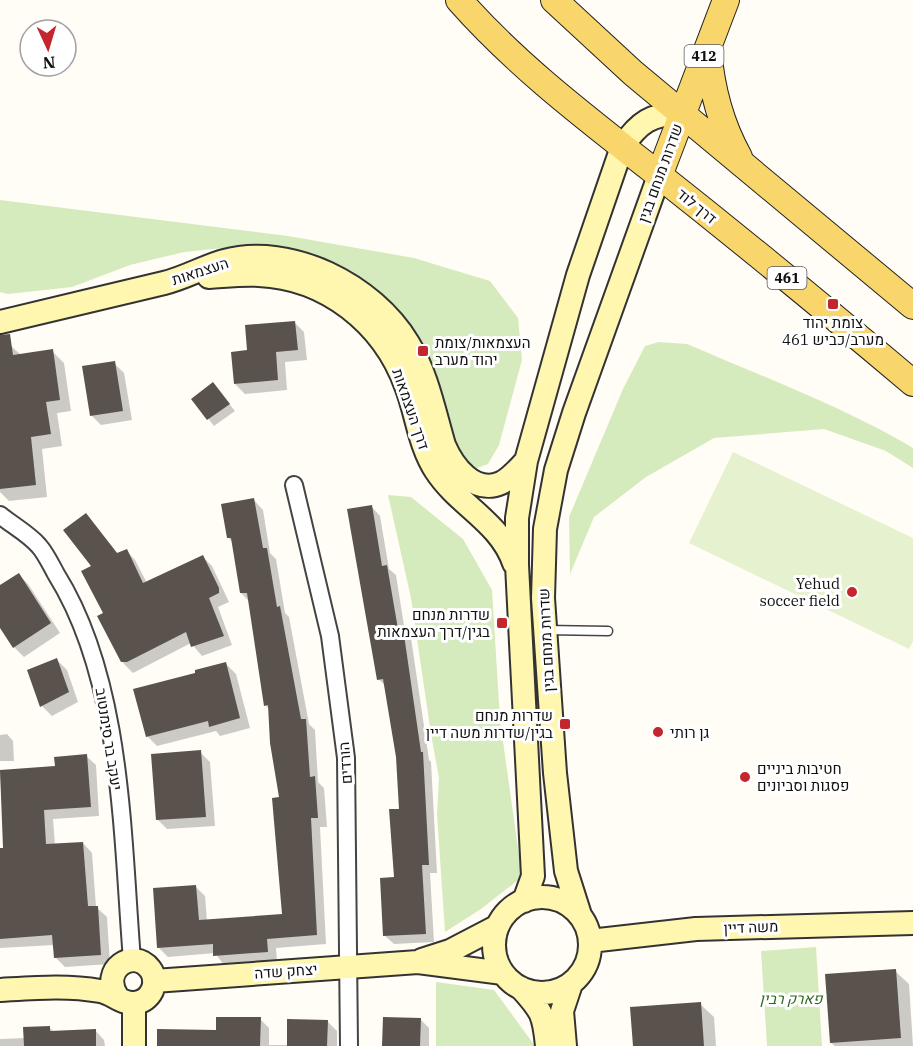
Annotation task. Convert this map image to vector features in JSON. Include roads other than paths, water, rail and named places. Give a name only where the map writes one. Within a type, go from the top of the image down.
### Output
[{"type":"main road","name":"דרך לוד","points":[[459,0],[511,53],[559,96],[800,288],[913,383]]},
{"type":"main road","points":[[554,0],[603,46],[913,306]]},
{"type":"main road","name":"412","points":[[682,113],[726,0]]},
{"type":"main road","points":[[708,46],[719,105],[732,144],[742,163]]},
{"type":"main road","name":"שדרות מנחם בגין","points":[[659,176],[682,113]]},
{"type":"street","name":"שדרות מנחם בגין","points":[[524,901],[533,876],[518,574],[518,518],[526,461],[578,275],[622,147],[646,120],[664,114],[682,113]]},
{"type":"street","name":"שדרות מנחם בגין","points":[[580,915],[566,871],[549,704],[543,557],[549,498],[589,370],[659,176]]},
{"type":"street","name":"העצמאות","points":[[0,322],[169,281],[224,261],[241,258],[291,261],[314,267],[360,291],[397,325],[409,344],[429,391],[449,458],[469,480],[483,486],[494,486],[513,475],[526,461]]},
{"type":"street","name":"דרך העצמאות","points":[[169,281],[237,274],[281,278],[321,290],[358,314],[386,345],[396,364],[406,385],[421,438],[436,472],[498,533],[507,545],[518,574]]},
{"type":"street","name":"הורדים","points":[[294,485],[330,636],[346,758],[350,967],[349,1046]]},
{"type":"street","name":"יעקב בר סימנטוב","points":[[0,515],[39,546],[65,588],[84,630],[106,701],[118,790],[126,962]]},
{"type":"street","points":[[521,988],[545,993],[563,989],[571,984],[586,966],[590,949],[586,925],[580,915],[569,905],[537,898],[524,901],[507,913],[495,935],[496,960],[503,973],[521,988],[540,1009],[545,1022],[547,1046]]},
{"type":"street","name":"משה דיין","points":[[590,941],[696,929],[913,923]]},
{"type":"street","name":"יצחק שדה","points":[[418,962],[450,951],[498,926]]},
{"type":"street","points":[[126,962],[115,970],[111,984],[125,999],[134,1046]]},
{"type":"street","points":[[0,990],[53,986],[102,991],[125,999],[146,998],[154,988],[154,981],[150,968],[145,964],[126,962],[53,986]]},
{"type":"street","name":"יצחק שדה","points":[[154,981],[418,962],[503,973]]},
{"type":"street","points":[[566,1046],[562,1011],[571,984]]},
{"type":"lane","points":[[545,630],[608,631]]},
{"type":"place","name":"צומת יהוד מערב/כביש 461","points":[[833,304]]},
{"type":"place","name":"העצמאות/צומת יהוד מערב","points":[[423,351]]},
{"type":"place","name":"Yehud soccer field","points":[[852,592]]},
{"type":"place","name":"שדרות מנחם בגין/דרך העצמאות","points":[[502,623]]},
{"type":"place","name":"שדרות מנחם בגין/שדרות משה דיין","points":[[565,724]]},
{"type":"place","name":"גן רותי","points":[[658,732]]},
{"type":"place","name":"חטיבות ביניים פסגות וסביונים","points":[[745,777]]},
{"type":"park label","name":"פארק רבין","points":[[791,998]]}]
